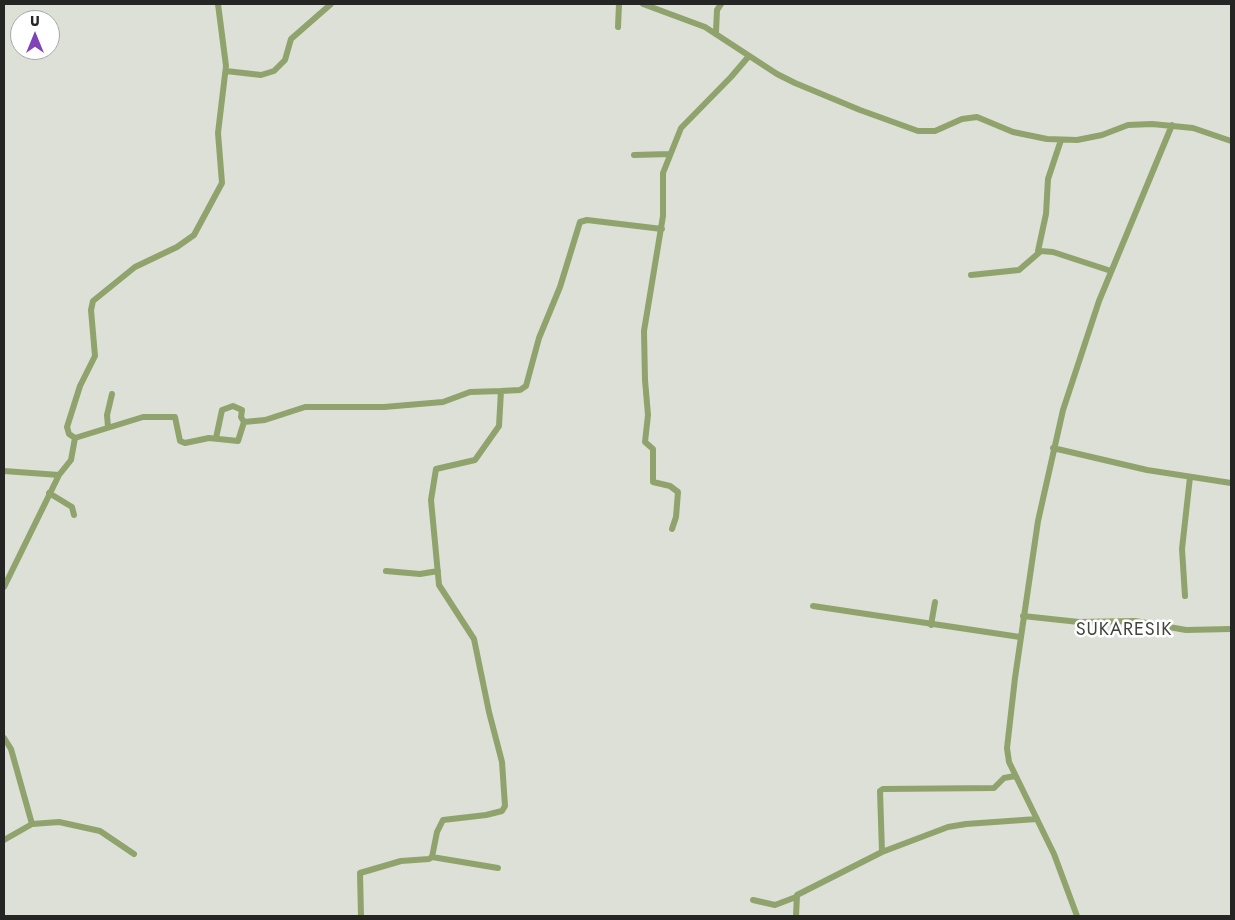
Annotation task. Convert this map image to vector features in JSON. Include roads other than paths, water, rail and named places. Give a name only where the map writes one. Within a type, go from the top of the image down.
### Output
[{"type":"street","points":[[75,438],[69,434],[67,428],[80,386],[95,356],[91,310],[93,301],[135,267],[177,247],[194,235],[222,183],[218,133],[226,71],[218,4]]},
{"type":"street","points":[[226,71],[261,75],[274,71],[285,60],[291,39],[331,4]]},
{"type":"street","points":[[618,27],[619,4]]},
{"type":"street","points":[[643,4],[687,19],[716,32],[749,56],[795,83],[860,110],[918,131],[935,131],[962,119],[977,118],[1013,132],[1061,140],[1077,140],[1102,135],[1128,125],[1172,125],[1193,128],[1231,141]]},
{"type":"street","points":[[716,32],[717,10],[721,4]]},
{"type":"street","points":[[672,529],[676,517],[678,492],[670,486],[653,482],[652,448],[645,442],[648,415],[644,330],[662,229],[664,173],[669,154],[681,128],[749,56]]},
{"type":"street","points":[[1077,916],[1054,854],[1009,762],[1007,748],[1020,637],[1038,521],[1053,448],[1090,327],[1111,271],[1172,125]]},
{"type":"street","points":[[971,275],[1019,270],[1032,260],[1038,251],[1046,214],[1048,179],[1061,140]]},
{"type":"street","points":[[634,155],[669,154]]},
{"type":"street","points":[[244,422],[264,420],[305,407],[384,407],[443,402],[470,392],[520,390],[526,386],[539,338],[560,287],[580,222],[587,220],[662,229]]},
{"type":"street","points":[[1038,251],[1053,252],[1111,271]]},
{"type":"street","points":[[432,857],[437,832],[443,820],[486,816],[502,810],[505,806],[502,762],[489,712],[474,639],[441,589],[430,500],[436,469],[475,460],[499,426],[501,391]]},
{"type":"street","points":[[108,427],[107,415],[112,394]]},
{"type":"street","points":[[75,438],[143,417],[175,417],[182,442],[216,438],[238,441],[244,422],[241,417],[242,410],[233,406],[222,410],[216,438]]},
{"type":"street","points":[[4,586],[36,524],[49,493],[59,475],[71,460],[75,438]]},
{"type":"street","points":[[1053,448],[1190,478],[1231,483]]},
{"type":"street","points":[[4,471],[59,475]]},
{"type":"street","points":[[1185,596],[1182,549],[1190,478]]},
{"type":"street","points":[[49,493],[72,507],[74,515]]},
{"type":"street","points":[[386,571],[420,574],[438,571]]},
{"type":"street","points":[[930,625],[935,602]]},
{"type":"street","points":[[814,606],[930,625],[1020,637]]},
{"type":"street","points":[[1023,616],[1079,622],[1135,621],[1186,630],[1231,628]]},
{"type":"street","points":[[4,738],[11,749],[32,824]]},
{"type":"street","points":[[882,852],[880,791],[883,789],[994,788],[1004,778],[1015,776]]},
{"type":"street","points":[[753,900],[775,905],[796,897],[882,852],[948,828],[966,824],[1037,819]]},
{"type":"street","points":[[4,840],[32,824],[59,822],[95,830],[107,835],[134,854]]},
{"type":"street","points":[[361,916],[360,873],[389,863],[429,859],[432,857],[498,868]]},
{"type":"street","points":[[796,897],[796,916]]},
{"type":"district","name":"SUKARESIK","points":[[1124,631]]}]
